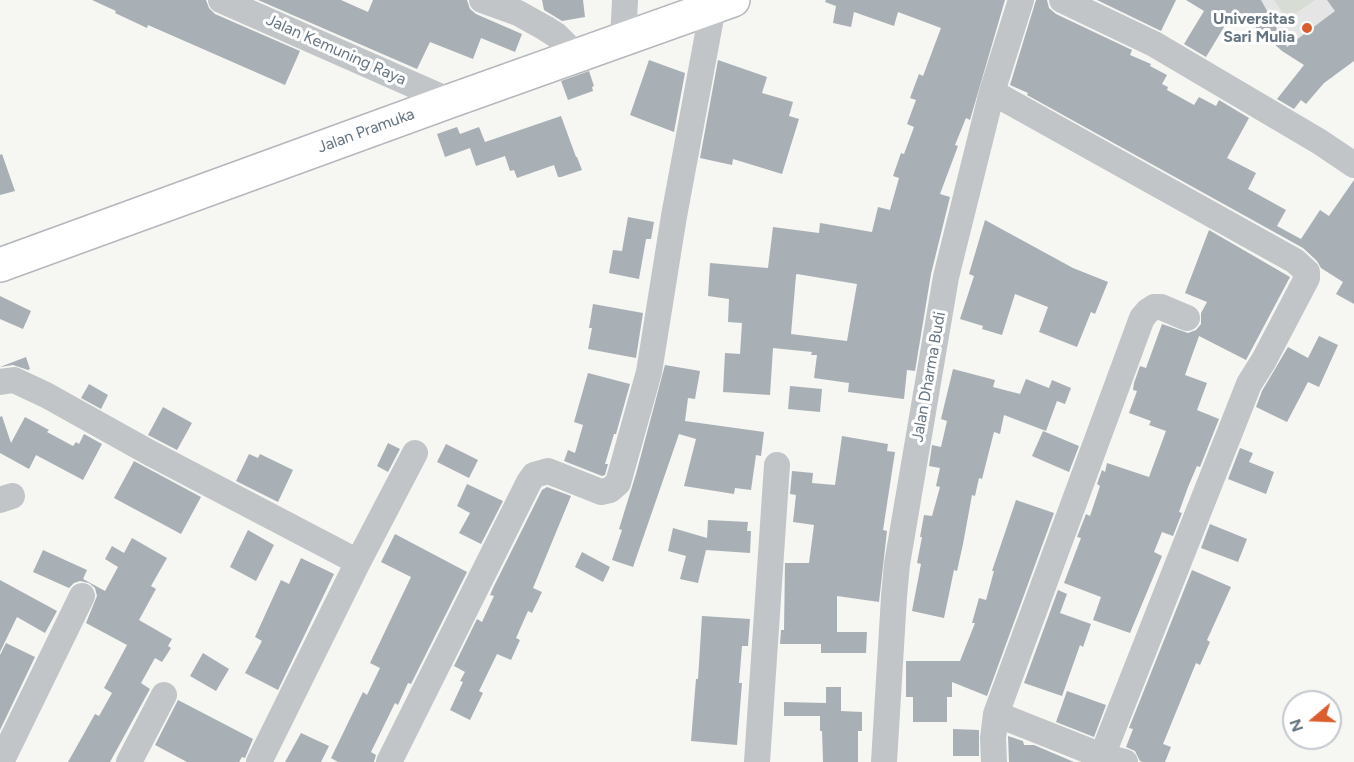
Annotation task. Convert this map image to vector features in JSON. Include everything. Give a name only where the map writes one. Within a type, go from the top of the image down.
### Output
[{"type":"main road","name":"Jalan Pramuka","points":[[0,265],[723,4]]},
{"type":"street","name":"Jalan Kemuning Raya","points":[[221,0],[450,101]]},
{"type":"street","points":[[482,0],[518,14],[545,28],[556,35],[577,56]]},
{"type":"street","points":[[623,39],[625,0]]},
{"type":"street","name":"Jalan Dharma Budi","points":[[884,762],[897,564],[946,277],[993,92],[1021,0]]},
{"type":"street","points":[[1062,0],[1154,44],[1320,142],[1354,165]]},
{"type":"street","points":[[389,762],[529,482],[534,476],[548,471],[601,492],[610,490],[618,483],[649,372],[674,216],[723,4]]},
{"type":"street","points":[[993,92],[1295,261],[1307,272],[1307,278],[1297,298],[1249,384],[1100,757],[996,714]]},
{"type":"street","points":[[994,762],[993,738],[996,714],[1142,318],[1148,310],[1161,307],[1187,318]]},
{"type":"street","points":[[0,382],[14,380],[46,394],[150,453],[358,562]]},
{"type":"street","points":[[259,762],[415,453]]},
{"type":"street","points":[[757,762],[777,465]]},
{"type":"street","points":[[1,762],[81,596]]},
{"type":"street","points":[[129,762],[164,695]]},
{"type":"shaded area","name":"Universitas Sari Mulia","points":[[1222,0],[1354,0],[1354,55],[1332,78]]},
{"type":"shaded area","points":[[1274,0],[1315,0],[1287,19]]},
{"type":"building","points":[[92,0],[206,0],[209,8],[215,14],[300,51],[285,85],[148,25],[147,28]]},
{"type":"building","points":[[258,0],[341,0],[368,12],[373,0],[467,0],[470,9],[476,14],[522,34],[515,52],[481,38],[473,59],[430,42],[417,69]]},
{"type":"building","points":[[542,0],[583,0],[585,17],[562,21],[544,10]]},
{"type":"building","points":[[826,0],[1005,0],[970,120],[966,118],[955,145],[958,146],[940,194],[950,197],[931,274],[915,371],[907,370],[904,399],[848,392],[849,383],[814,378],[817,355],[811,355],[812,352],[773,348],[770,395],[723,392],[725,353],[740,354],[742,323],[728,322],[729,299],[708,296],[710,263],[768,268],[773,227],[819,233],[820,223],[872,232],[878,207],[890,210],[899,178],[893,176],[914,127],[907,124],[916,100],[910,98],[919,74],[923,76],[941,28],[898,12],[894,26],[854,12],[851,27],[833,23],[836,6],[825,2]],"holes":[[[797,274],[857,284],[847,341],[791,334]]]},
{"type":"building","points":[[1036,0],[1047,0],[1049,8],[1056,14],[1132,50],[1130,55],[1151,64],[1150,66],[1167,75],[1162,84],[1168,87],[1167,90],[1194,105],[1199,97],[1216,106],[1219,100],[1249,118],[1227,158],[1256,173],[1248,189],[1286,210],[1277,226],[1301,239],[1320,210],[1329,216],[1354,180],[1354,304],[1336,294],[1343,282],[1321,268],[1303,248],[1010,85]]},
{"type":"building","points":[[1097,0],[1176,0],[1161,31]]},
{"type":"building","points":[[1186,0],[1261,0],[1287,47],[1335,11],[1327,0],[1354,0],[1354,61],[1324,83],[1306,104],[1301,100],[1294,109],[1277,99],[1304,65],[1282,51],[1235,9],[1206,57],[1184,44],[1204,11]]},
{"type":"building","points":[[649,60],[685,73],[674,132],[630,115]]},
{"type":"building","points":[[718,60],[767,77],[762,93],[793,102],[789,116],[799,119],[782,174],[733,159],[732,165],[700,158]]},
{"type":"building","points":[[589,71],[594,86],[593,91],[568,100],[561,81]]},
{"type":"building","points":[[561,116],[582,170],[561,177],[558,177],[554,165],[517,178],[514,170],[510,171],[505,156],[476,166],[470,148],[445,157],[437,134],[457,127],[460,134],[479,127],[485,142]]},
{"type":"building","points":[[2,154],[15,191],[0,195],[0,155]]},
{"type":"building","points":[[628,217],[654,222],[651,239],[646,239],[639,279],[609,273],[613,250],[622,251]]},
{"type":"building","points":[[985,220],[1073,268],[1108,282],[1095,314],[1091,312],[1077,347],[1039,332],[1048,307],[1015,294],[1002,335],[960,319],[974,276],[969,274]]},
{"type":"building","points":[[1209,230],[1290,277],[1246,360],[1199,336],[1185,375],[1207,383],[1197,410],[1219,419],[1200,467],[1197,466],[1188,487],[1179,512],[1182,513],[1173,536],[1162,532],[1154,552],[1162,556],[1130,633],[1093,620],[1101,597],[1064,583],[1081,538],[1077,537],[1086,514],[1090,516],[1100,486],[1097,484],[1102,470],[1105,472],[1107,463],[1149,477],[1166,431],[1149,425],[1151,421],[1129,413],[1137,391],[1133,390],[1134,383],[1140,366],[1146,368],[1162,324],[1188,333],[1196,330],[1201,324],[1201,313],[1207,302],[1185,293]]},
{"type":"building","points":[[0,296],[31,311],[23,329],[0,319]]},
{"type":"building","points":[[593,304],[643,313],[636,358],[588,349]]},
{"type":"building","points":[[1319,336],[1338,345],[1319,387],[1308,382],[1287,422],[1256,407],[1262,391],[1288,347],[1308,358]]},
{"type":"building","points":[[26,357],[30,369],[28,370],[13,365],[0,367]]},
{"type":"building","points":[[665,365],[700,371],[695,399],[688,398],[685,421],[764,432],[761,456],[756,455],[751,490],[735,488],[734,494],[684,486],[696,439],[679,434],[633,567],[612,560]]},
{"type":"building","points":[[953,369],[995,380],[993,387],[1020,394],[1026,379],[1049,388],[1052,380],[1071,388],[1065,404],[1057,401],[1046,431],[1004,415],[1000,434],[994,432],[982,479],[979,478],[975,496],[972,495],[957,571],[954,570],[944,618],[912,611],[921,564],[917,563],[924,515],[932,516],[940,487],[936,486],[940,468],[929,466],[932,445],[941,447],[947,421],[941,419]]},
{"type":"building","points":[[588,373],[630,384],[605,464],[608,464],[605,475],[602,476],[564,461],[568,450],[575,453],[583,425],[574,422]]},
{"type":"building","points":[[89,384],[108,395],[101,409],[81,398]]},
{"type":"building","points":[[790,386],[822,389],[820,412],[788,409]]},
{"type":"building","points":[[163,407],[192,423],[177,450],[148,435]]},
{"type":"building","points":[[2,416],[11,443],[25,417],[73,446],[76,442],[79,444],[84,434],[102,444],[83,480],[36,455],[29,469],[0,453],[0,417]]},
{"type":"building","points":[[1043,431],[1079,446],[1069,472],[1032,456]]},
{"type":"building","points":[[842,436],[888,444],[887,451],[895,452],[883,530],[887,531],[879,602],[837,596],[837,632],[867,632],[866,653],[821,653],[821,644],[780,644],[781,630],[784,630],[785,563],[809,563],[814,525],[793,522],[796,495],[790,494],[792,471],[813,473],[812,483],[835,485]]},
{"type":"building","points":[[388,443],[400,449],[388,472],[377,466]]},
{"type":"building","points":[[446,444],[478,460],[469,478],[437,462]]},
{"type":"building","points":[[1240,448],[1253,453],[1249,462],[1274,472],[1266,494],[1228,479]]},
{"type":"building","points":[[249,454],[258,458],[260,454],[293,470],[278,502],[236,481]]},
{"type":"building","points":[[134,461],[201,497],[181,534],[114,498]]},
{"type":"building","points":[[467,484],[503,501],[481,544],[459,533],[470,513],[457,506]]},
{"type":"building","points":[[547,487],[571,496],[533,588],[542,592],[532,613],[528,611],[516,638],[520,640],[511,660],[497,654],[479,691],[483,693],[470,720],[450,710],[463,682],[460,681],[465,672],[454,666],[477,619],[482,622],[494,596],[490,595],[493,588],[542,490]]},
{"type":"building","points":[[1016,500],[1054,513],[987,696],[952,682],[952,697],[947,697],[947,722],[913,722],[913,697],[906,697],[906,661],[960,661],[975,623],[972,623],[979,598],[986,600],[994,571],[992,571]]},
{"type":"building","points":[[708,520],[748,522],[747,531],[751,531],[750,553],[706,550],[698,583],[680,579],[686,556],[668,551],[673,528],[707,538]]},
{"type":"building","points":[[1210,524],[1247,539],[1238,562],[1201,548]]},
{"type":"building","points":[[248,530],[274,545],[256,581],[230,567]]},
{"type":"building","points":[[395,534],[467,572],[411,684],[408,683],[398,705],[395,703],[371,752],[376,755],[374,762],[338,762],[331,758],[363,692],[367,695],[380,668],[370,663],[411,577],[381,562]]},
{"type":"building","points":[[132,538],[167,558],[151,586],[156,589],[139,620],[172,639],[168,646],[171,648],[162,662],[155,658],[141,683],[150,689],[110,762],[68,762],[95,714],[99,716],[112,693],[104,688],[127,645],[86,623],[97,596],[95,588],[89,583],[80,581],[69,588],[33,572],[43,550],[87,570],[83,579],[105,591],[118,567],[105,559],[112,546],[124,553]]},
{"type":"building","points":[[582,552],[610,567],[603,582],[575,567]]},
{"type":"building","points":[[301,558],[334,574],[278,690],[245,673],[262,641],[255,637],[281,580],[289,584]]},
{"type":"building","points":[[1192,570],[1231,587],[1207,640],[1210,642],[1200,665],[1196,663],[1163,744],[1171,747],[1165,762],[1143,762],[1140,761],[1135,751],[1126,747],[1133,729],[1129,728]]},
{"type":"building","points":[[0,580],[57,611],[45,633],[17,617],[0,652]]},
{"type":"building","points":[[1058,590],[1067,594],[1060,613],[1091,624],[1083,647],[1080,645],[1062,696],[1024,683]]},
{"type":"building","points":[[702,616],[750,619],[748,646],[742,646],[739,683],[742,683],[737,745],[691,741]]},
{"type":"building","points":[[6,643],[35,657],[0,730],[0,655]]},
{"type":"building","points":[[203,653],[229,669],[216,691],[190,676]]},
{"type":"building","points":[[826,687],[841,687],[841,711],[862,712],[862,731],[858,731],[858,762],[823,762],[820,716],[784,716],[784,702],[826,703]]},
{"type":"building","points":[[1067,691],[1106,705],[1094,737],[1056,722]]},
{"type":"building","points":[[178,700],[253,739],[245,758],[242,757],[239,762],[187,762],[155,745]]},
{"type":"building","points":[[953,729],[979,730],[979,756],[953,756]]},
{"type":"building","points":[[301,733],[329,746],[321,762],[285,762]]},
{"type":"building","points":[[1008,736],[1023,741],[1024,745],[1034,745],[1074,762],[1009,762]]},
{"type":"place","name":"Universitas Sari Mulia","points":[[1307,28]]}]
